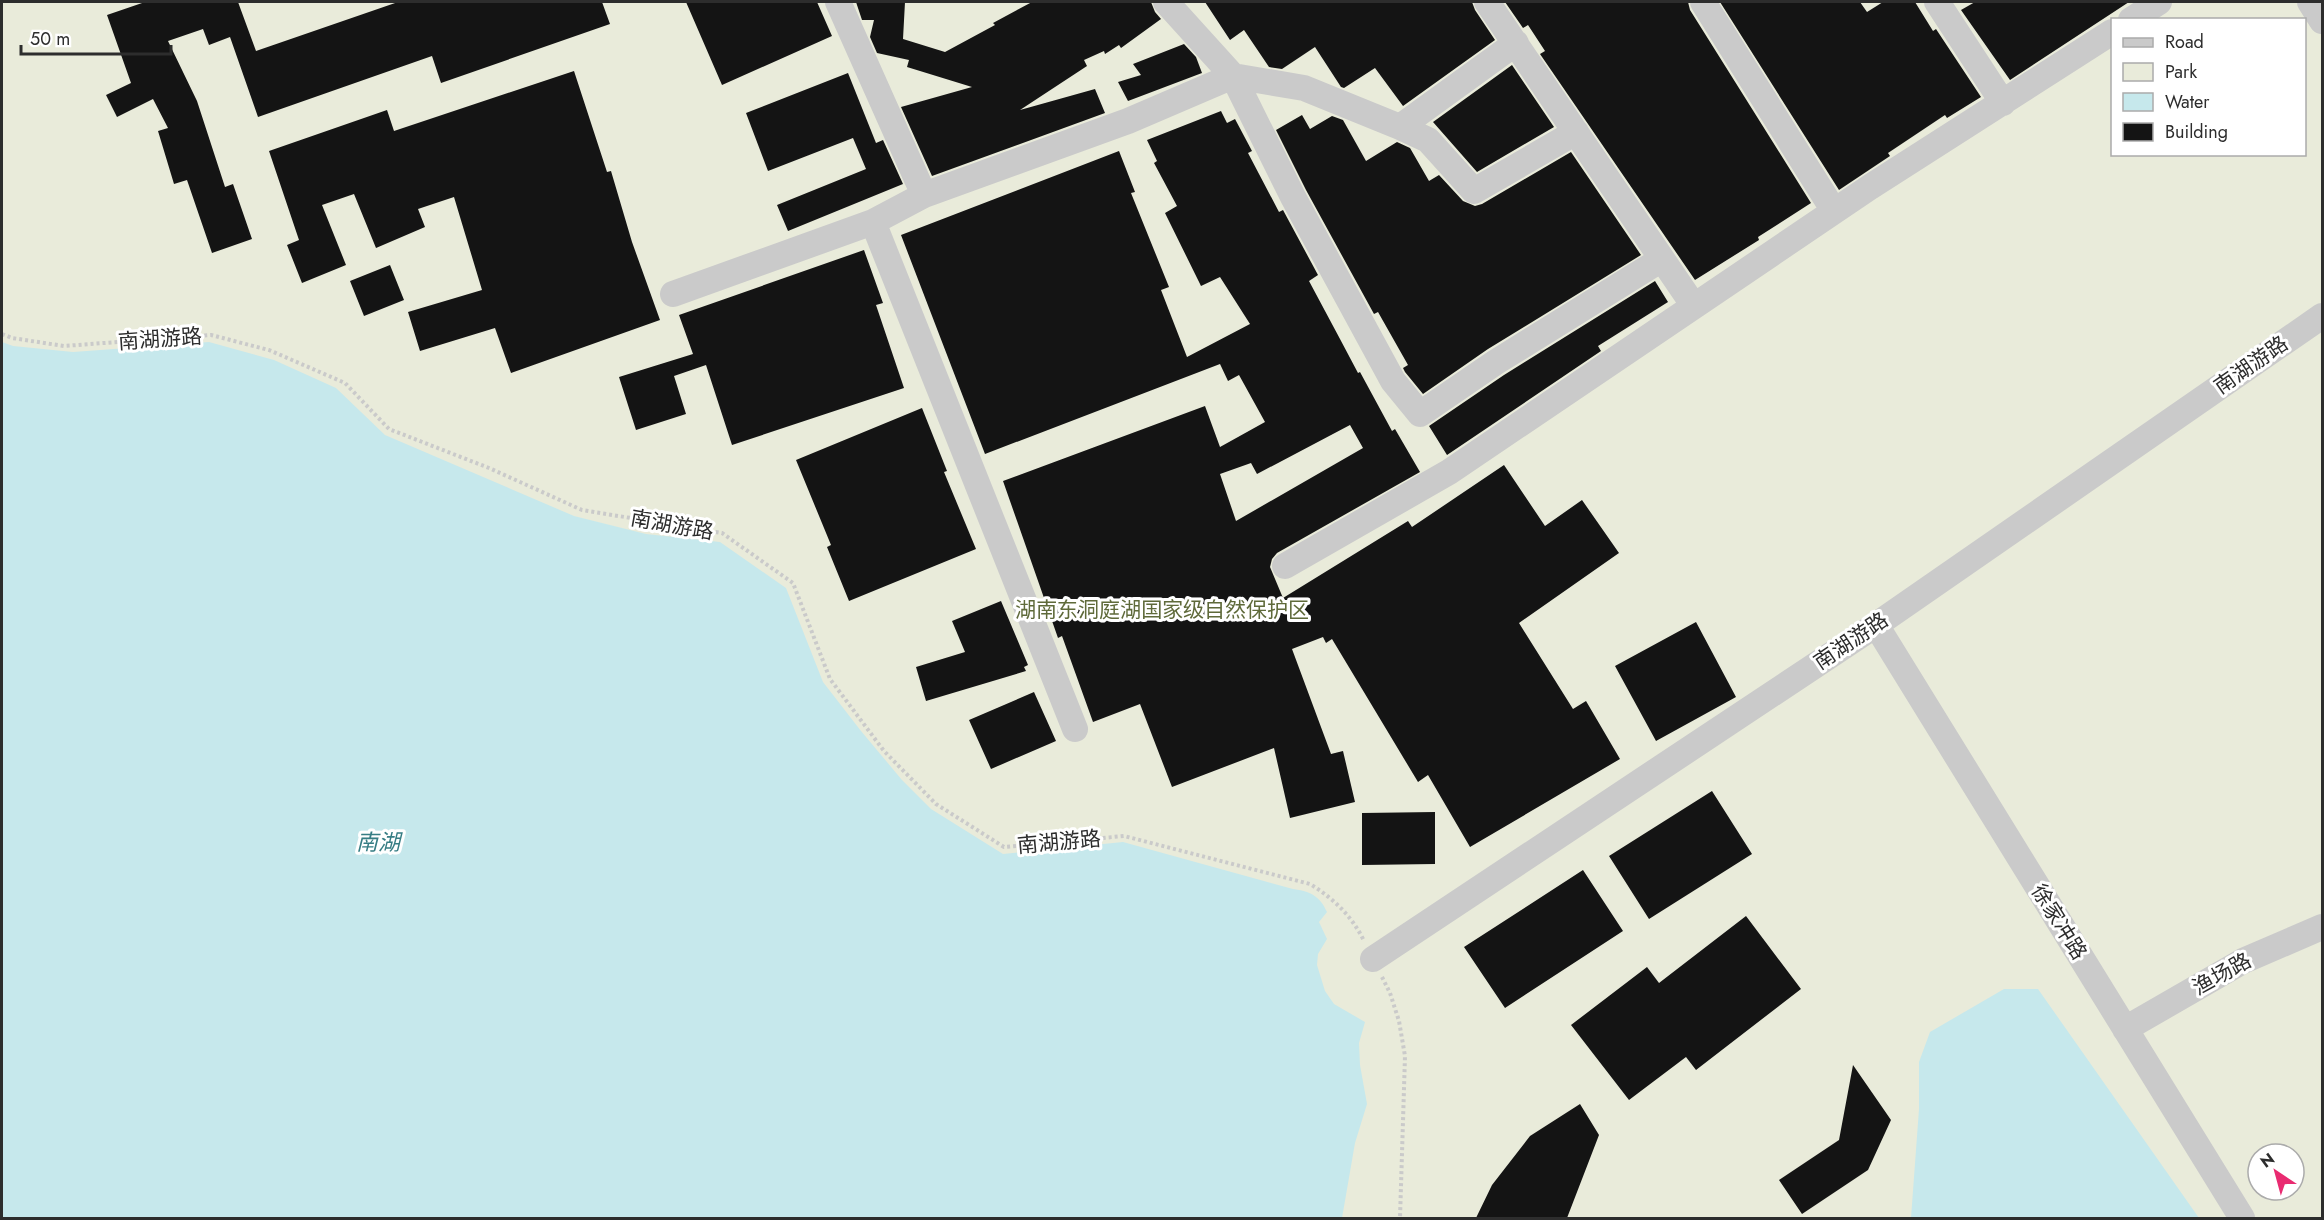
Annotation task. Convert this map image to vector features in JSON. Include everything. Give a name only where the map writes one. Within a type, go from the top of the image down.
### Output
[{"type":"street","points":[[837,2],[924,195]]},
{"type":"street","points":[[1166,2],[1233,76],[1293,197],[1393,381],[1420,414],[1496,362],[1662,259]]},
{"type":"street","points":[[1487,2],[1694,306]]},
{"type":"street","points":[[1702,2],[1834,211]]},
{"type":"street","points":[[1937,2],[2003,103]]},
{"type":"street","points":[[2134,18],[2159,2]]},
{"type":"street","points":[[2310,2],[2322,21]]},
{"type":"street","points":[[1285,566],[1449,472],[1834,211],[2111,33]]},
{"type":"street","points":[[1400,127],[1516,43]]},
{"type":"street","points":[[673,294],[873,222],[924,195],[1128,121],[1233,76],[1304,88],[1428,140],[1474,191],[1576,132]]},
{"type":"street","points":[[873,222],[1075,729]]},
{"type":"street","name":"南湖游路","points":[[1373,959],[1876,625],[2322,316]]},
{"type":"street","name":"徐家冲路","points":[[1876,625],[2242,1218]]},
{"type":"street","name":"渔场路","points":[[2125,1029],[2243,961],[2322,927]]},
{"type":"path","name":"南湖游路","points":[[2,334],[12,338],[64,346],[211,335],[269,350],[345,383],[389,429],[489,468],[582,510],[722,533],[793,583],[830,679],[884,751],[936,804],[1004,847],[1124,836],[1310,884],[1329,895],[1357,926],[1390,993],[1399,1021],[1406,1056],[1400,1218]]},
{"type":"green space","name":"湖南东洞庭湖国家级自然保护区","points":[[2,2],[2322,2],[2322,1218],[2,1218]]},
{"type":"water","name":"南湖","points":[[2,342],[13,346],[73,352],[209,342],[274,360],[336,388],[385,435],[574,516],[646,534],[720,542],[786,588],[823,682],[902,780],[931,809],[1003,854],[1123,842],[1314,895],[1327,912],[1319,922],[1327,939],[1318,954],[1317,965],[1325,991],[1334,1004],[1365,1022],[1359,1043],[1360,1065],[1367,1104],[1355,1143],[1342,1218],[2,1218]]},
{"type":"water","points":[[2004,989],[2038,989],[2199,1218],[1911,1218],[1919,1109],[1919,1062],[1930,1032]]},
{"type":"building","points":[[145,2],[238,2],[256,51],[398,2],[602,2],[610,24],[441,83],[432,56],[258,117],[230,37],[209,45],[203,29],[168,41],[197,101],[225,187],[233,184],[252,239],[212,253],[187,180],[174,184],[158,131],[168,128],[153,99],[117,117],[106,95],[131,83],[107,15]]},
{"type":"building","points":[[686,2],[817,2],[832,36],[722,85]]},
{"type":"building","points":[[856,2],[905,2],[903,39],[945,52],[1032,2],[1151,2],[1161,19],[1121,48],[1119,45],[1105,54],[1104,51],[1084,60],[1087,66],[1020,110],[1095,89],[1105,113],[932,176],[901,107],[972,87],[907,67],[909,60],[877,53],[870,37],[874,20],[862,20]]},
{"type":"building","points":[[1205,2],[1472,2],[1495,40],[1403,106],[1375,68],[1344,88],[1341,87],[1315,47],[1282,69],[1269,67],[1244,30],[1230,40]]},
{"type":"building","points":[[1505,2],[1688,2],[1690,10],[1811,203],[1758,237],[1759,240],[1695,280],[1540,54],[1545,51],[1528,25],[1523,28]]},
{"type":"building","points":[[1720,2],[1860,2],[1867,12],[1883,2],[1915,2],[1933,31],[1936,29],[1981,97],[1947,118],[1945,115],[1888,153],[1890,156],[1839,190]]},
{"type":"building","points":[[1975,2],[2129,2],[2010,80],[1961,10]]},
{"type":"building","points":[[1184,44],[1196,57],[1202,73],[1128,101],[1118,82],[1141,75],[1133,64]]},
{"type":"building","points":[[1512,65],[1554,127],[1477,172],[1433,122]]},
{"type":"building","points":[[574,71],[607,172],[611,171],[632,242],[660,320],[511,373],[495,328],[420,351],[408,312],[482,290],[454,197],[418,209],[425,227],[376,248],[354,194],[322,205],[346,265],[302,283],[287,245],[299,240],[269,151],[387,110],[394,131]]},
{"type":"building","points":[[848,73],[876,143],[883,140],[903,184],[788,231],[777,205],[866,169],[853,138],[768,171],[746,113]]},
{"type":"building","points":[[1221,111],[1227,123],[1235,119],[1252,151],[1248,153],[1279,212],[1283,210],[1318,275],[1309,281],[1358,373],[1360,372],[1392,431],[1395,429],[1420,472],[1277,553],[1270,567],[1283,598],[1408,521],[1412,527],[1504,465],[1545,526],[1582,500],[1619,553],[1519,623],[1573,709],[1586,701],[1620,759],[1470,847],[1428,775],[1418,782],[1332,639],[1326,643],[1323,637],[1292,649],[1331,754],[1343,751],[1355,802],[1290,818],[1274,748],[1172,787],[1140,704],[1093,722],[1062,636],[1058,638],[1003,481],[1205,406],[1220,447],[1265,422],[1239,375],[1228,381],[1220,364],[985,454],[901,235],[1119,151],[1135,192],[1131,193],[1169,287],[1161,290],[1187,357],[1250,324],[1220,277],[1201,286],[1165,213],[1177,206],[1154,163],[1157,161],[1147,140]],"holes":[[[1350,425],[1363,448],[1236,521],[1220,474],[1251,463],[1257,474]]]},
{"type":"building","points":[[1302,115],[1310,129],[1332,116],[1343,120],[1366,161],[1397,142],[1410,148],[1429,181],[1439,175],[1463,201],[1475,206],[1571,152],[1641,255],[1488,349],[1423,394],[1405,372],[1403,368],[1408,365],[1378,312],[1374,314],[1276,130]]},
{"type":"building","points":[[864,250],[883,303],[876,305],[904,388],[732,445],[706,365],[674,376],[686,414],[636,430],[619,377],[693,354],[679,315]]},
{"type":"building","points":[[390,265],[404,300],[364,316],[350,281]]},
{"type":"building","points":[[1655,281],[1668,302],[1598,346],[1601,351],[1447,455],[1429,426],[1504,375]]},
{"type":"building","points":[[922,408],[947,471],[944,472],[976,549],[849,601],[827,547],[831,545],[796,460]]},
{"type":"building","points":[[1001,601],[1028,665],[1024,667],[1026,671],[926,701],[916,667],[965,652],[952,621]]},
{"type":"building","points":[[1696,622],[1736,697],[1656,741],[1615,666]]},
{"type":"building","points":[[1034,692],[1056,741],[991,769],[969,720]]},
{"type":"building","points":[[1712,791],[1752,854],[1649,919],[1609,856]]},
{"type":"building","points":[[1435,812],[1435,864],[1362,865],[1362,813]]},
{"type":"building","points":[[1583,870],[1623,931],[1505,1008],[1464,947]]},
{"type":"building","points":[[1746,916],[1801,989],[1696,1070],[1686,1057],[1629,1100],[1571,1025],[1647,967],[1659,983]]},
{"type":"building","points":[[1853,1065],[1891,1120],[1868,1170],[1802,1214],[1779,1180],[1839,1140]]},
{"type":"building","points":[[1580,1104],[1599,1135],[1567,1218],[1476,1218],[1492,1185],[1530,1136]]}]
